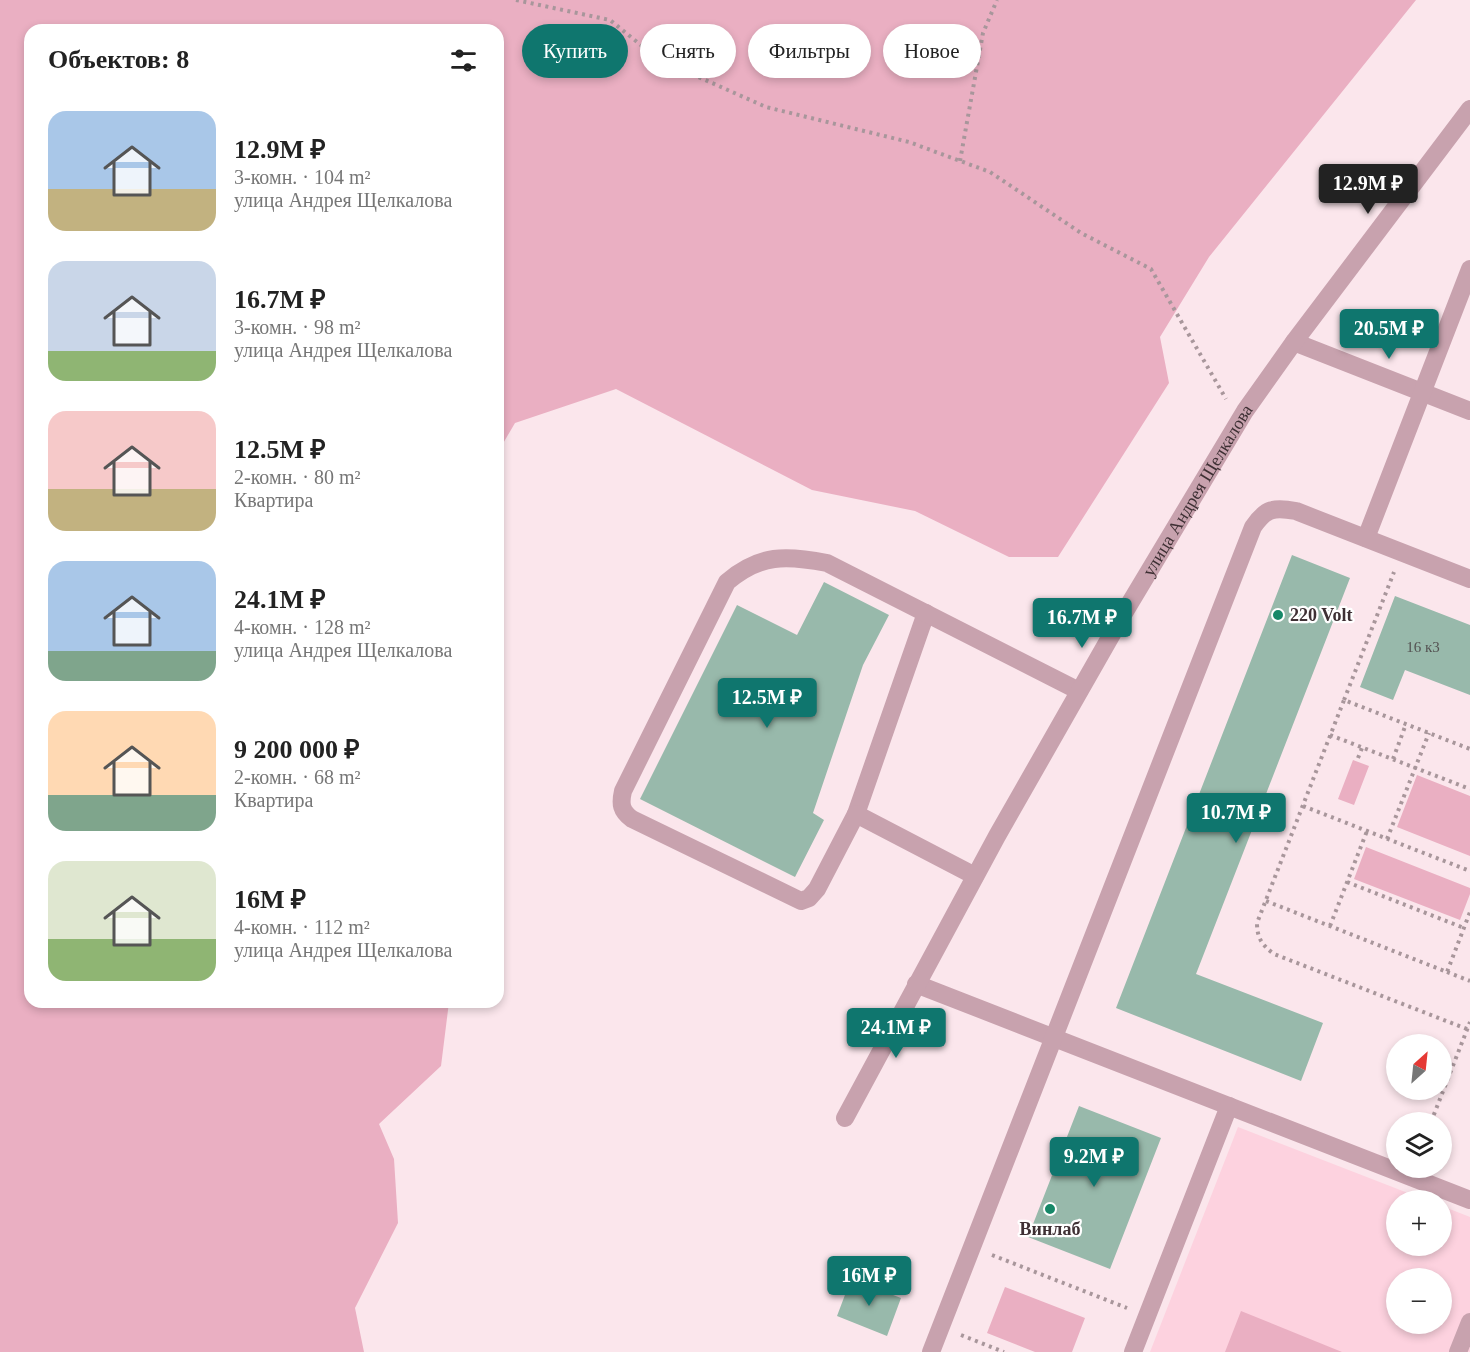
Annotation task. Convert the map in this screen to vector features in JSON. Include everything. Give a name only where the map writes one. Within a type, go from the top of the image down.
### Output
[{"type":"street","name":"улица Андрея Щелкалова","points":[[845,1118],[975,876],[1079,692],[1245,411],[1294,342],[1470,109]]},
{"type":"street","points":[[1366,538],[1470,269]]},
{"type":"street","points":[[1294,342],[1470,411]]},
{"type":"street","points":[[931,1352],[1253,527],[1260,516],[1269,510],[1279,508],[1296,511],[1470,579]]},
{"type":"street","points":[[926,613],[856,814],[817,889],[809,898],[801,901],[632,819],[623,812],[620,802],[623,791],[727,582],[743,568],[765,560],[799,557],[827,563],[926,613],[1079,692]]},
{"type":"street","points":[[856,814],[975,876]]},
{"type":"street","points":[[916,984],[1470,1200]]},
{"type":"street","points":[[1133,1352],[1229,1106]]},
{"type":"street","points":[[1458,1352],[1470,1322]]},
{"type":"path","points":[[516,0],[610,20],[658,59],[766,107],[909,142],[990,172],[1081,233],[1151,269],[1227,399]]},
{"type":"path","points":[[960,161],[983,33],[997,0]]},
{"type":"path","points":[[1386,592],[1257,923],[1257,934],[1263,946],[1274,954],[1467,1029]]},
{"type":"path","points":[[1344,700],[1470,749]]},
{"type":"path","points":[[1393,759],[1406,724]]},
{"type":"path","points":[[1387,839],[1429,733]]},
{"type":"path","points":[[1330,735],[1470,789]]},
{"type":"path","points":[[1358,758],[1362,747]]},
{"type":"path","points":[[1303,806],[1470,871]]},
{"type":"path","points":[[1330,926],[1367,831]]},
{"type":"path","points":[[1347,882],[1464,928]]},
{"type":"path","points":[[1266,901],[1470,981]]},
{"type":"path","points":[[1447,972],[1470,912]]},
{"type":"path","points":[[1435,1112],[1470,1022]]},
{"type":"path","points":[[972,1247],[1147,1316]]},
{"type":"path","points":[[941,1327],[1005,1352]]},
{"type":"shaded area","points":[[0,0],[1416,0],[1209,257],[1160,337],[1169,383],[1058,557],[1009,557],[915,511],[812,490],[616,389],[515,423],[504,442],[504,24],[24,24],[24,1008],[448,1008],[441,1066],[379,1124],[394,1159],[398,1223],[355,1308],[364,1352],[0,1352]]},
{"type":"shaded area","points":[[1353,760],[1369,766],[1354,805],[1338,799]]},
{"type":"shaded area","points":[[1417,775],[1470,796],[1470,856],[1397,827]]},
{"type":"shaded area","points":[[1366,847],[1470,888],[1460,920],[1354,879]]},
{"type":"shaded area","points":[[1238,1127],[1400,1190],[1386,1190],[1386,1256],[1452,1256],[1452,1210],[1470,1217],[1470,1352],[1150,1352]]},
{"type":"shaded area","points":[[1005,1287],[1085,1318],[1072,1352],[1035,1352],[987,1333]]},
{"type":"shaded area","points":[[1241,1311],[1342,1352],[1225,1352]]},
{"type":"building","points":[[1292,555],[1350,578],[1196,974],[1323,1023],[1301,1081],[1116,1008]]},
{"type":"building","points":[[824,582],[889,615],[863,665],[813,813],[824,820],[795,877],[640,799],[737,605],[797,635]]},
{"type":"building","points":[[1395,596],[1470,625],[1470,695],[1405,670],[1393,700],[1360,687]]},
{"type":"building","points":[[1079,1106],[1161,1138],[1110,1269],[1028,1237]]},
{"type":"building","points":[[851,1279],[901,1298],[887,1336],[837,1316]]},
{"type":"place","name":"220 Volt","points":[[1278,615]]},
{"type":"place","name":"Винлаб","points":[[1050,1209]]}]
